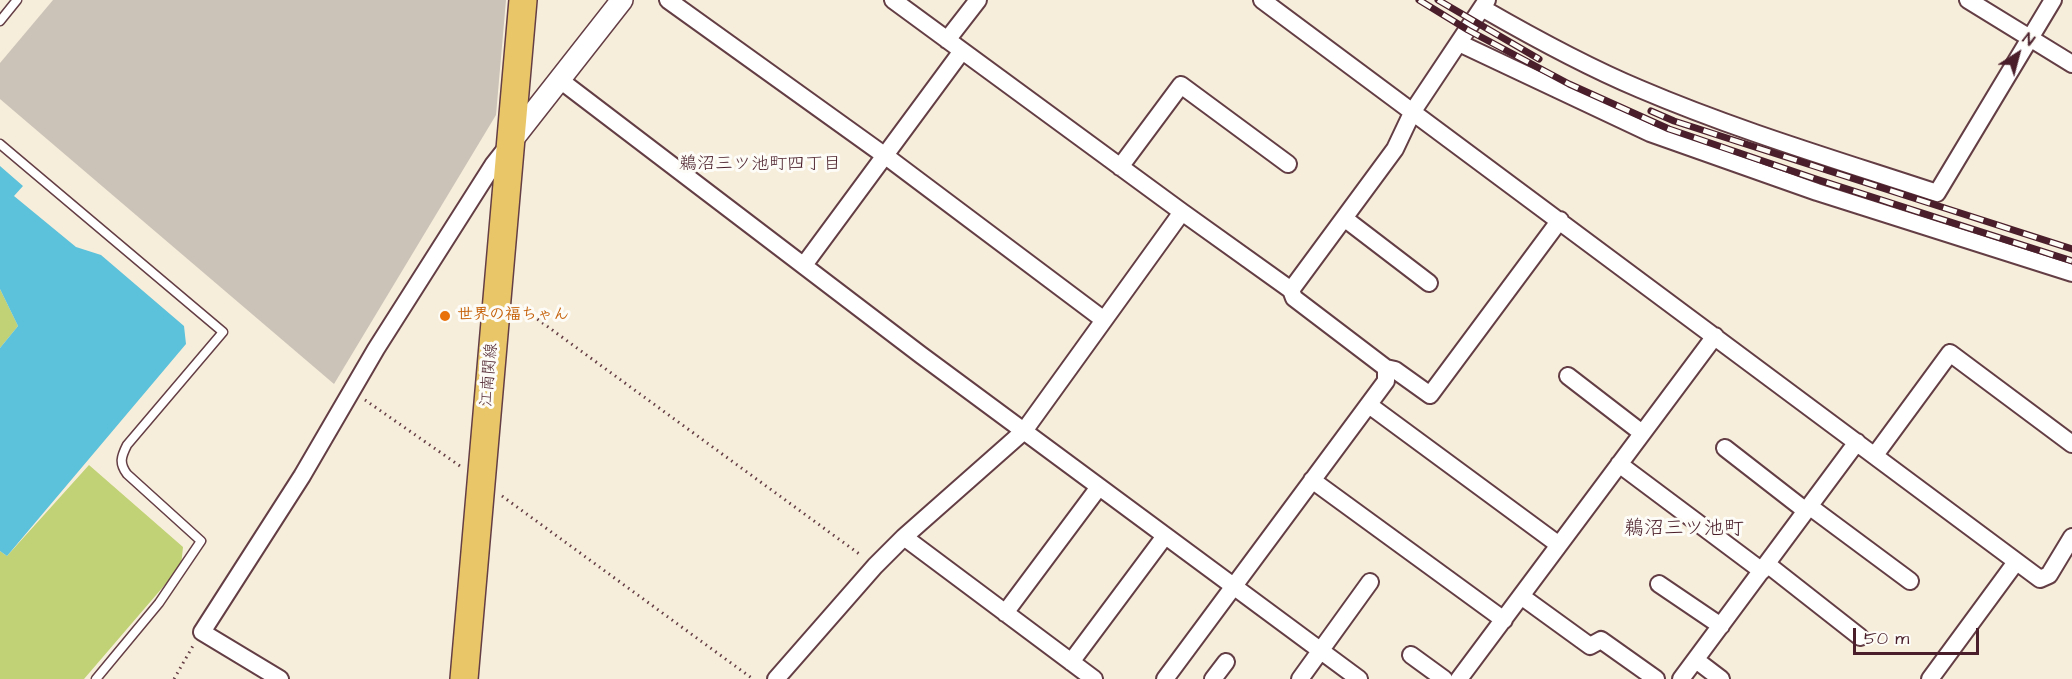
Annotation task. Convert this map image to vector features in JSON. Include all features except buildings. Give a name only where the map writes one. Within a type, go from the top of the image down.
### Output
[{"type":"main road","name":"江南関線","points":[[464,679],[523,0]]},
{"type":"street","points":[[280,679],[202,632],[302,476],[350,391],[493,165],[622,0]]},
{"type":"street","points":[[668,0],[885,156],[1104,320]]},
{"type":"street","points":[[893,0],[1291,290],[1294,298],[1386,368],[1395,370],[1430,395],[1560,220]]},
{"type":"street","points":[[947,40],[978,0]]},
{"type":"street","points":[[1262,0],[2040,579],[2049,575],[2072,537]]},
{"type":"street","points":[[1968,0],[2072,64]]},
{"type":"street","points":[[1291,290],[1395,149],[1413,111],[1484,4],[1566,56],[1640,90],[1739,128],[1937,193],[2053,0]]},
{"type":"street","points":[[1459,43],[1650,133],[1817,192],[2072,273]]},
{"type":"street","points":[[804,266],[962,51]]},
{"type":"street","points":[[560,80],[921,355],[1359,679]]},
{"type":"street","points":[[1120,167],[1181,85],[1288,164]]},
{"type":"street","points":[[782,678],[875,566],[904,537],[1024,431],[1182,212]]},
{"type":"street","points":[[1344,218],[1429,283]]},
{"type":"street","points":[[1460,679],[1714,336]]},
{"type":"street","points":[[1875,455],[1950,353],[2072,444]]},
{"type":"street","points":[[1165,679],[1369,405],[1386,381],[1386,368]]},
{"type":"street","points":[[1568,376],[1642,433]]},
{"type":"street","points":[[1369,405],[1559,544]]},
{"type":"street","points":[[1681,679],[1857,442]]},
{"type":"street","points":[[1725,448],[1807,509],[1910,580]]},
{"type":"street","points":[[1619,464],[1860,637]]},
{"type":"street","points":[[1312,480],[1504,620]]},
{"type":"street","points":[[1005,613],[1099,487]]},
{"type":"street","points":[[1071,662],[1165,536]]},
{"type":"street","points":[[904,537],[1094,679]]},
{"type":"street","points":[[1930,679],[2016,562]]},
{"type":"street","points":[[1300,679],[1370,582]]},
{"type":"street","points":[[1659,584],[1720,626]]},
{"type":"street","points":[[1521,596],[1590,646],[1601,640],[1656,679]]},
{"type":"street","points":[[1411,655],[1444,679]]},
{"type":"street","points":[[1696,660],[1721,679]]},
{"type":"street","points":[[1213,679],[1226,662]]},
{"type":"lane","points":[[0,21],[17,0]]},
{"type":"lane","points":[[0,144],[223,333],[128,445],[122,456],[121,466],[127,474],[201,541],[159,603],[96,679]]},
{"type":"path","points":[[498,290],[875,566]]},
{"type":"path","points":[[350,391],[481,481],[753,679]]},
{"type":"path","points":[[174,679],[202,632]]},
{"type":"shaded area","points":[[53,0],[506,0],[496,115],[334,384],[0,99],[0,63]]},
{"type":"green space","points":[[0,289],[18,326],[0,348]]},
{"type":"green space","points":[[89,465],[183,547],[181,566],[84,679],[0,679],[0,551],[7,556]]},
{"type":"water","points":[[0,166],[23,186],[14,196],[76,247],[101,255],[184,326],[186,344],[7,556],[0,551],[0,348],[18,326],[0,289]]},
{"type":"railway","points":[[1419,0],[1468,30],[1569,84],[1669,129],[2072,261]]},
{"type":"railway","points":[[1438,0],[1539,59]]},
{"type":"railway","points":[[1651,111],[1674,121],[2072,249]]},
{"type":"place","name":"世界の福ちゃん","points":[[445,316]]},
{"type":"district","name":"鵜沼三ツ池町四丁目","points":[[760,165]]},
{"type":"district","name":"鵜沼三ツ池町","points":[[1684,530]]}]
